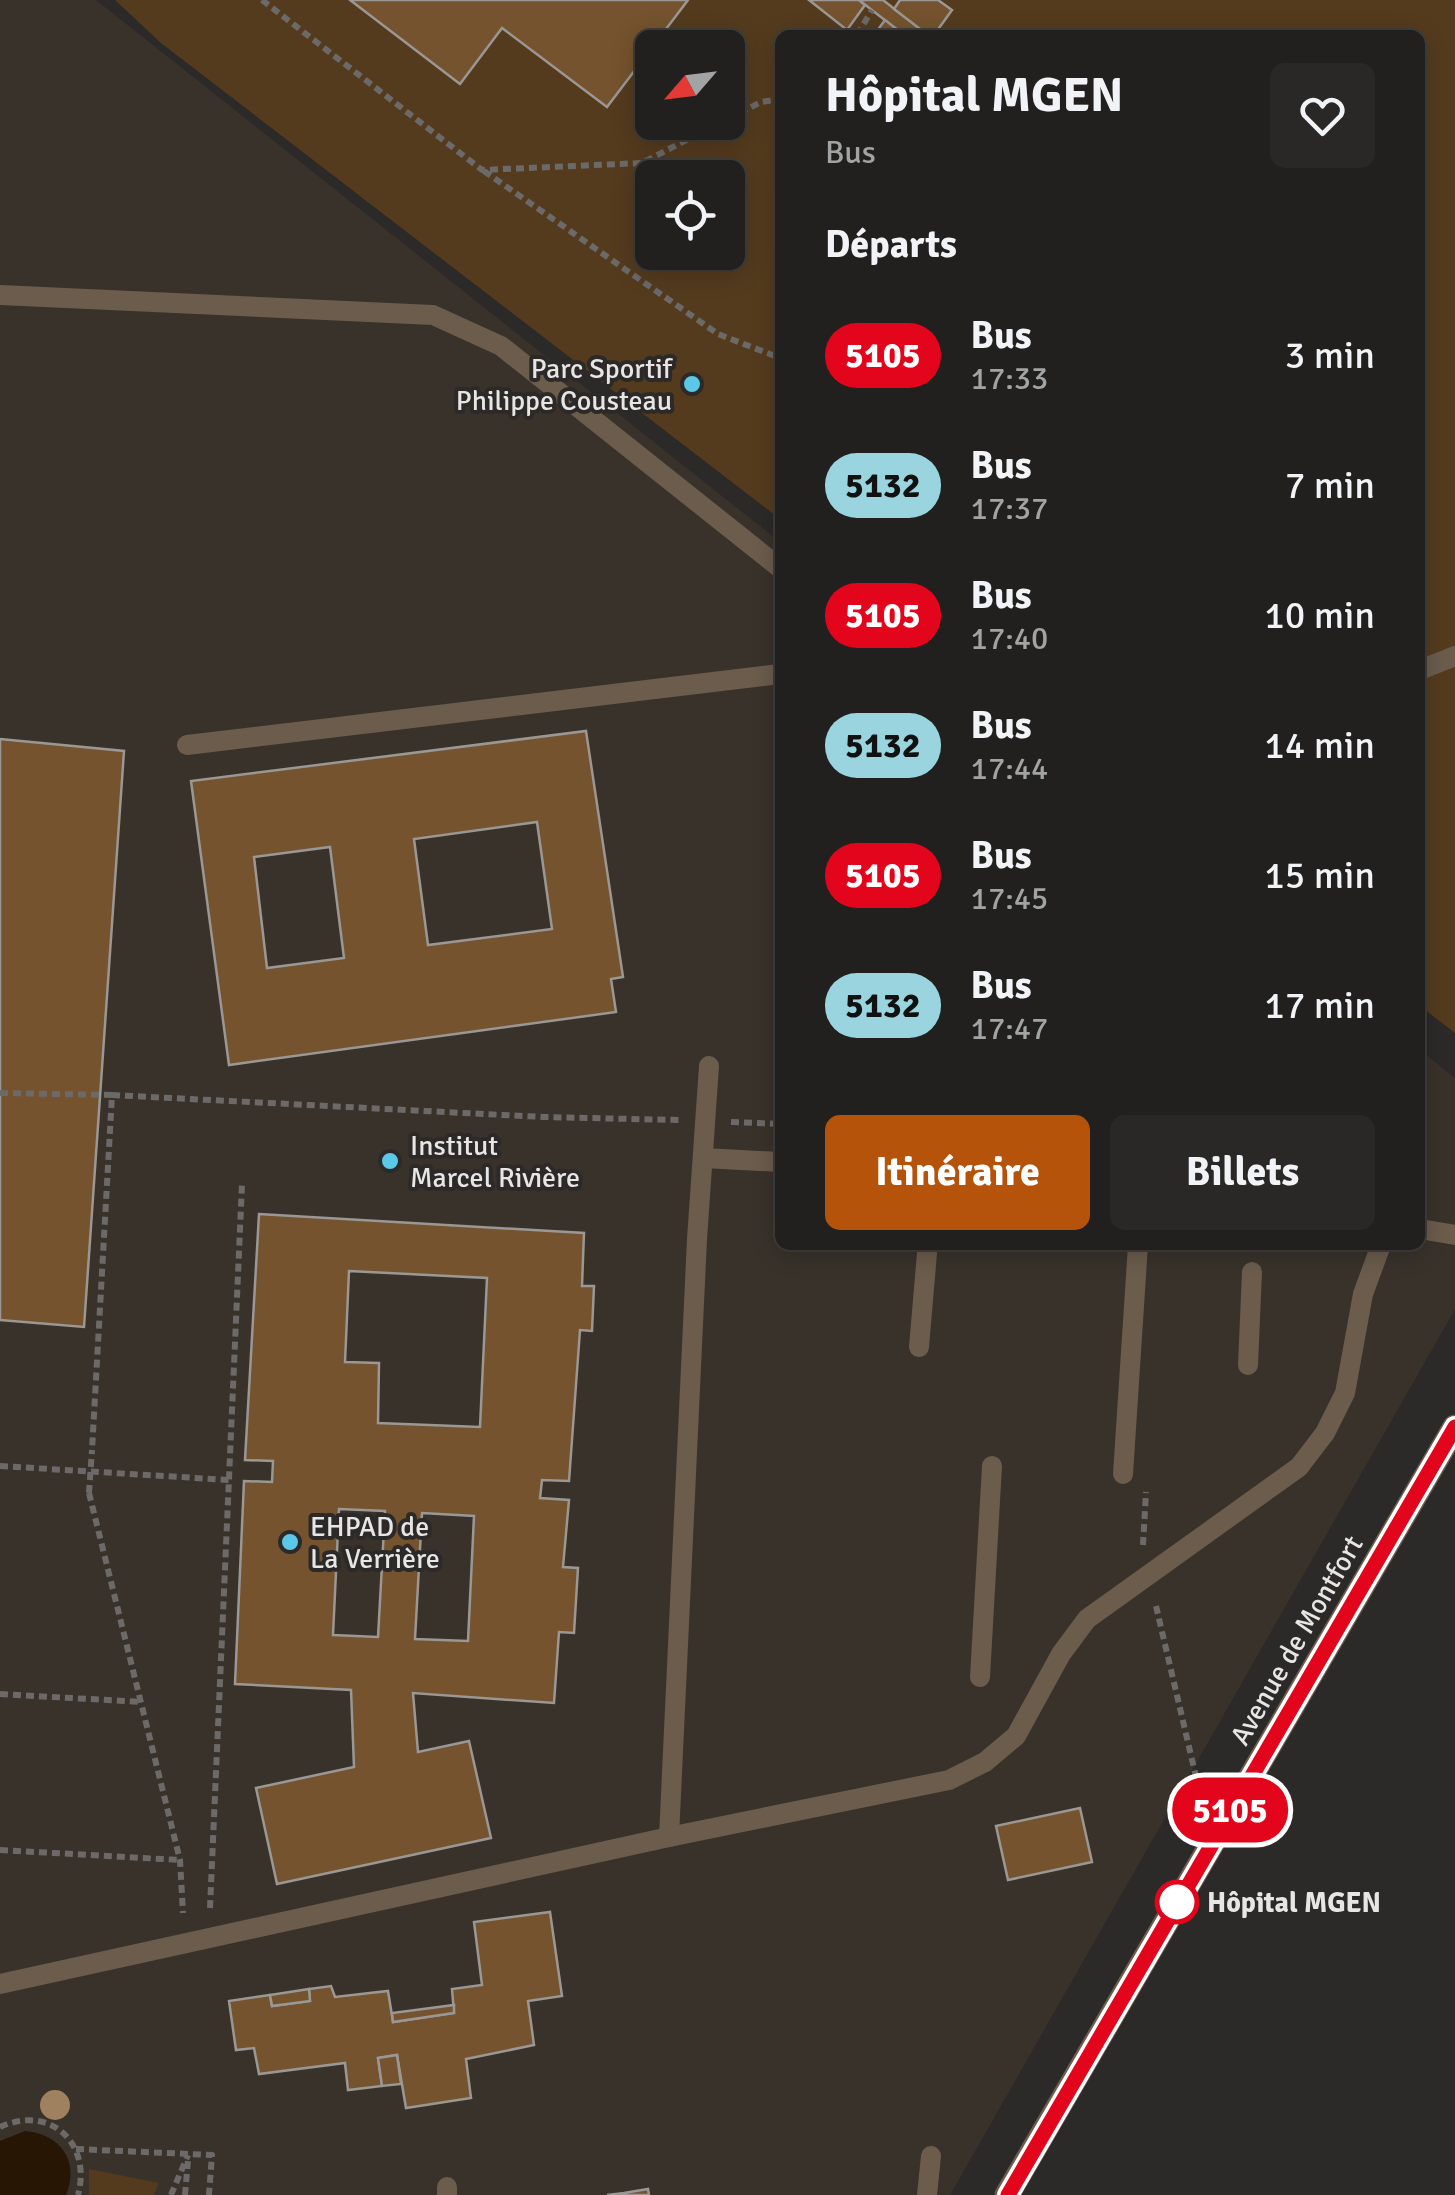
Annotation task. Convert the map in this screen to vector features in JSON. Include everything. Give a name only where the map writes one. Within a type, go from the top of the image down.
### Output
[{"type":"street","name":"Avenue de Montfort","points":[[1008,2195],[1455,1427]]},
{"type":"lane","points":[[0,295],[433,315],[501,346],[775,564]]},
{"type":"lane","points":[[1425,668],[1455,656]]},
{"type":"lane","points":[[187,746],[775,675]]},
{"type":"lane","points":[[669,1837],[710,1066]]},
{"type":"lane","points":[[703,1158],[775,1162]]},
{"type":"lane","points":[[1425,1230],[1455,1234]]},
{"type":"lane","points":[[1123,1474],[1138,1250]]},
{"type":"lane","points":[[0,1984],[669,1837],[949,1780],[985,1762],[1016,1736],[1061,1654],[1087,1619],[1299,1467],[1345,1393],[1364,1294],[1379,1250]]},
{"type":"lane","points":[[919,1347],[927,1252]]},
{"type":"lane","points":[[1248,1365],[1252,1272]]},
{"type":"lane","points":[[980,1677],[992,1466]]},
{"type":"lane","points":[[927,2195],[930,2156]]},
{"type":"path","points":[[262,0],[482,170],[718,334],[775,356]]},
{"type":"path","points":[[860,30],[872,10]]},
{"type":"path","points":[[745,110],[775,99]]},
{"type":"path","points":[[482,170],[642,163],[687,140]]},
{"type":"path","points":[[0,1094],[112,1095],[543,1117],[775,1124]]},
{"type":"path","points":[[112,1095],[89,1493],[180,1860],[185,1944]]},
{"type":"path","points":[[208,1939],[242,1184]]},
{"type":"path","points":[[0,1466],[229,1480]]},
{"type":"path","points":[[0,1694],[142,1702]]},
{"type":"path","points":[[0,1850],[180,1860]]},
{"type":"path","points":[[0,2127],[18,2120],[35,2120],[66,2135],[81,2164],[78,2195]]},
{"type":"path","points":[[76,2149],[212,2155],[209,2195]]},
{"type":"path","points":[[171,2195],[188,2154]]},
{"type":"path","points":[[185,2195],[188,2154]]},
{"type":"shaded area","name":"Institut Marcel Rivière","points":[[0,0],[96,0],[775,538],[775,1250],[1425,1250],[1425,1054],[1455,1078],[1455,1309],[950,2195],[0,2195]]},
{"type":"shaded area","name":"Parc Sportif Philippe Cousteau","points":[[115,0],[1455,0],[1455,1033],[1425,1010],[1425,30],[775,30],[775,515],[161,43]]},
{"type":"shaded area","points":[[25,2131],[48,2137],[64,2151],[70,2171],[66,2195],[0,2195],[0,2141]]},
{"type":"shaded area","points":[[89,2169],[159,2183],[154,2195],[89,2195]]},
{"type":"building","points":[[350,0],[688,0],[665,30],[635,30],[635,70],[607,107],[502,28],[460,84]]},
{"type":"building","points":[[809,0],[859,0],[865,5],[847,30]]},
{"type":"building","points":[[859,0],[883,0],[921,30],[898,30]]},
{"type":"building","points":[[900,0],[938,0],[952,10],[938,30],[921,30],[894,9]]},
{"type":"building","points":[[885,20],[898,30],[878,30]]},
{"type":"building","points":[[586,731],[623,977],[611,979],[616,1012],[229,1065],[191,781]],"holes":[[[537,822],[552,929],[428,945],[414,839]],[[330,847],[344,958],[267,968],[254,857]]]},
{"type":"building","points":[[0,739],[124,751],[84,1327],[0,1320]]},
{"type":"building","name":"EHPAD de La Verrière","points":[[259,1214],[584,1233],[582,1286],[594,1286],[592,1331],[580,1330],[569,1481],[542,1480],[540,1498],[569,1500],[563,1567],[578,1568],[574,1633],[559,1632],[554,1703],[413,1693],[418,1752],[469,1741],[491,1838],[277,1884],[256,1788],[354,1767],[351,1690],[235,1684],[244,1481],[272,1482],[273,1461],[245,1460]],"holes":[[[349,1271],[487,1278],[480,1427],[378,1423],[379,1363],[345,1362]],[[339,1509],[385,1511],[378,1637],[333,1635]],[[422,1513],[474,1516],[468,1641],[415,1639]]]},
{"type":"building","points":[[1080,1808],[1092,1862],[1008,1880],[996,1826]]},
{"type":"building","points":[[550,1912],[562,1996],[528,2001],[534,2045],[466,2059],[471,2098],[406,2108],[397,2055],[378,2058],[382,2086],[348,2090],[345,2063],[259,2074],[254,2048],[236,2050],[229,2001],[270,1995],[272,2006],[310,2001],[309,1989],[331,1986],[335,1997],[388,1991],[393,2022],[454,2013],[452,1989],[482,1985],[474,1922]]},
{"type":"building","points":[[309,1989],[310,2001],[272,2006],[270,1995]]},
{"type":"building","points":[[454,2005],[454,2013],[393,2022],[392,2013]]},
{"type":"building","points":[[397,2055],[401,2084],[382,2086],[378,2058]]},
{"type":"building","points":[[648,2189],[649,2195],[607,2195],[624,2193]]},
{"type":"bus line","name":"5105","points":[[1008,2195],[1455,1427]]},
{"type":"place","name":"Parc Sportif Philippe Cousteau","points":[[692,384]]},
{"type":"place","name":"Institut Marcel Rivière","points":[[390,1161]]},
{"type":"place","name":"EHPAD de La Verrière","points":[[290,1542]]},
{"type":"place","name":"Hôpital MGEN","points":[[1177,1902]]}]
